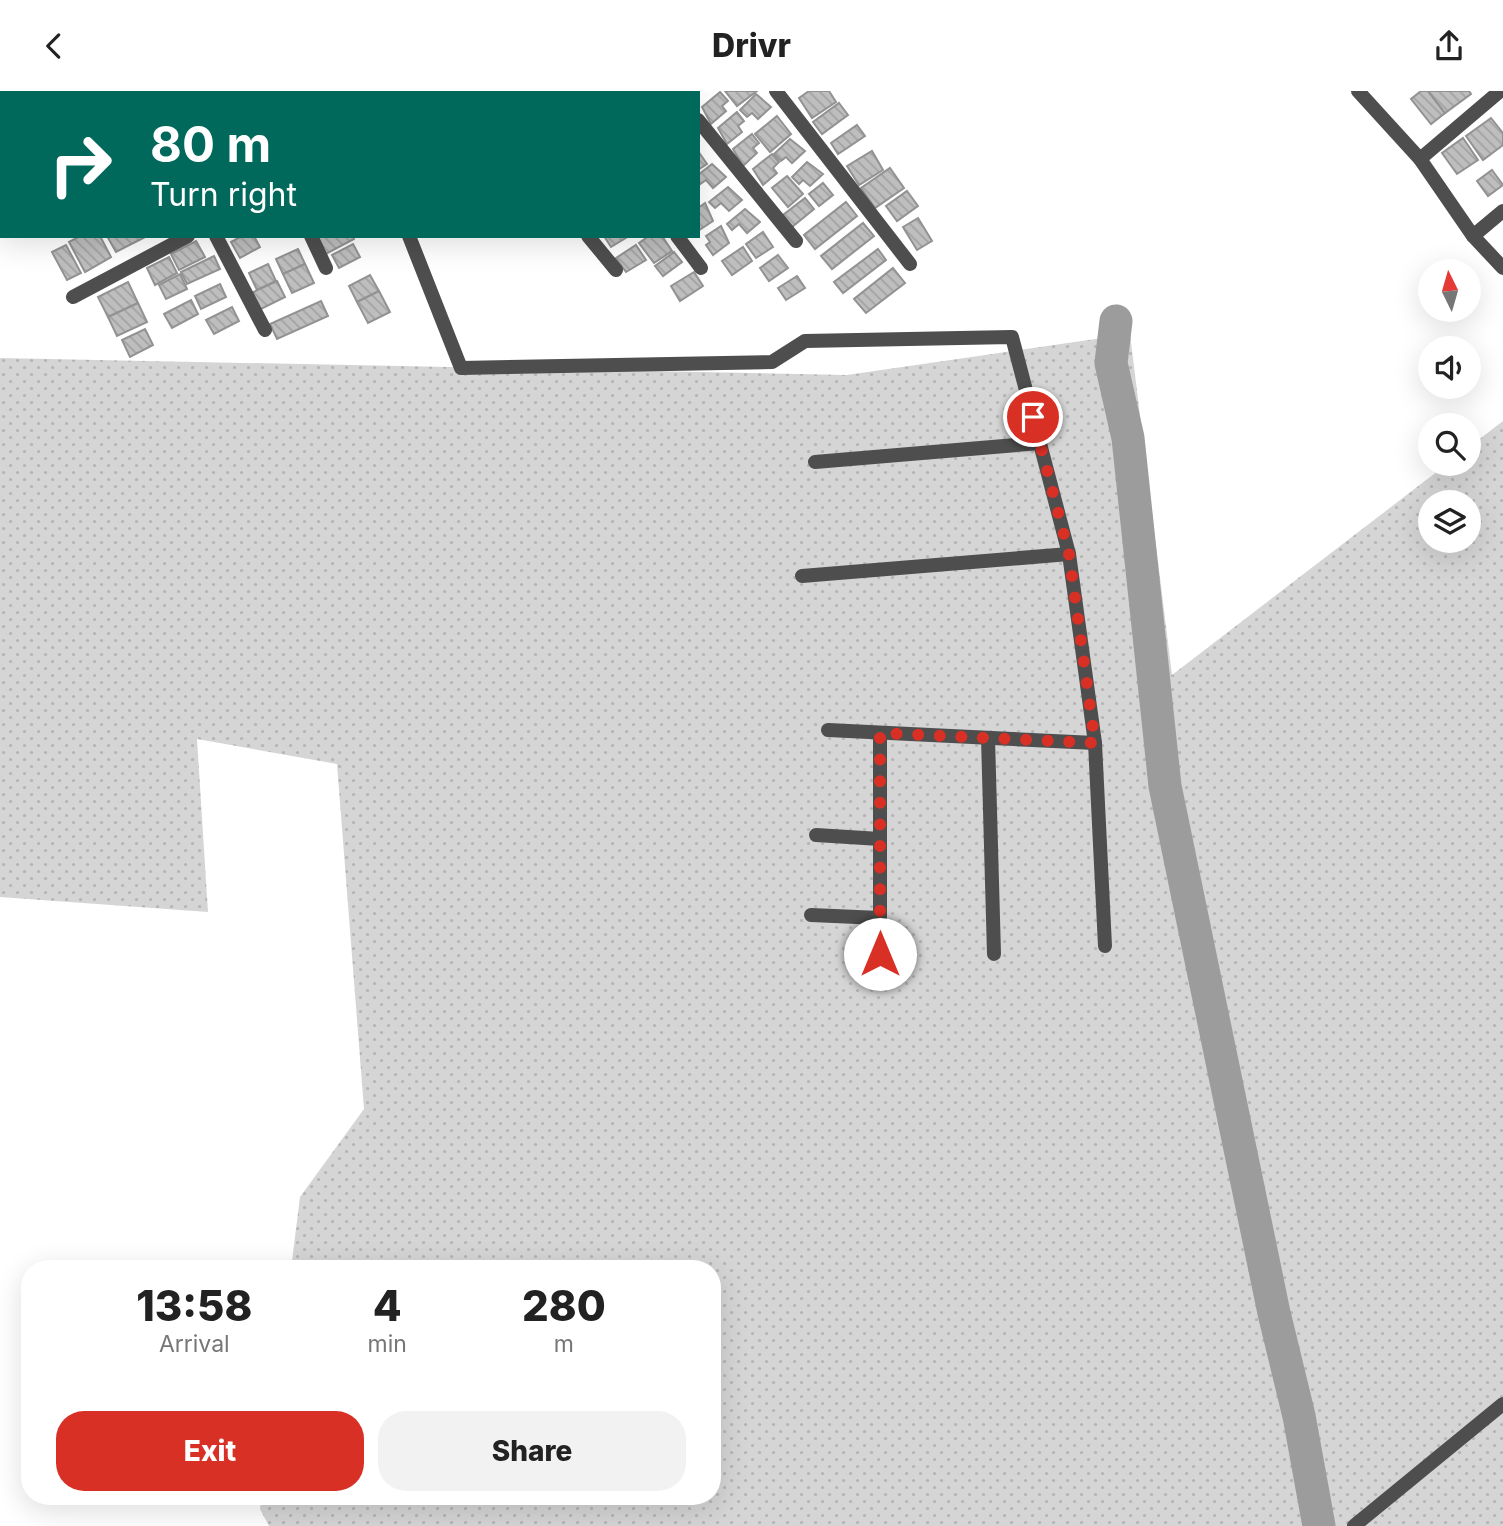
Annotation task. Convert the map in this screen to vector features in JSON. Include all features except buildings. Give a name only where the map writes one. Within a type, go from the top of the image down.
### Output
[{"type":"street","points":[[776,91],[910,264]]},
{"type":"street","points":[[1358,91],[1420,159],[1473,236],[1503,268]]},
{"type":"street","points":[[1420,159],[1500,91]]},
{"type":"street","points":[[700,122],[796,241]]},
{"type":"street","points":[[1473,236],[1503,211]]},
{"type":"street","points":[[73,297],[184,238]]},
{"type":"street","points":[[217,238],[265,330]]},
{"type":"street","points":[[312,238],[326,268]]},
{"type":"street","points":[[410,238],[461,367],[772,362],[805,341],[1012,337],[1069,554],[1095,743],[1105,946]]},
{"type":"street","points":[[590,238],[616,270]]},
{"type":"street","points":[[678,238],[701,268]]},
{"type":"street","points":[[816,462],[1040,443]]},
{"type":"street","points":[[802,576],[1069,554]]},
{"type":"street","points":[[828,730],[1095,743]]},
{"type":"street","points":[[880,733],[880,954]]},
{"type":"street","points":[[988,738],[995,954]]},
{"type":"street","points":[[816,835],[880,839]]},
{"type":"street","points":[[811,915],[880,918]]},
{"type":"street","points":[[1354,1526],[1503,1404]]},
{"type":"shaded area","points":[[1130,334],[1172,675],[1431,476],[1481,476],[1481,438],[1503,421],[1503,1526],[269,1526],[261,1505],[721,1505],[721,1260],[292,1260],[300,1197],[364,1109],[337,764],[197,739],[208,912],[0,897],[0,358],[847,375]]},
{"type":"waterway","points":[[1116,321],[1111,363],[1128,438],[1165,786],[1274,1313],[1299,1416],[1319,1526]]},
{"type":"route","points":[[880,954],[880,733],[1095,743],[1069,554],[1033,417]]}]
